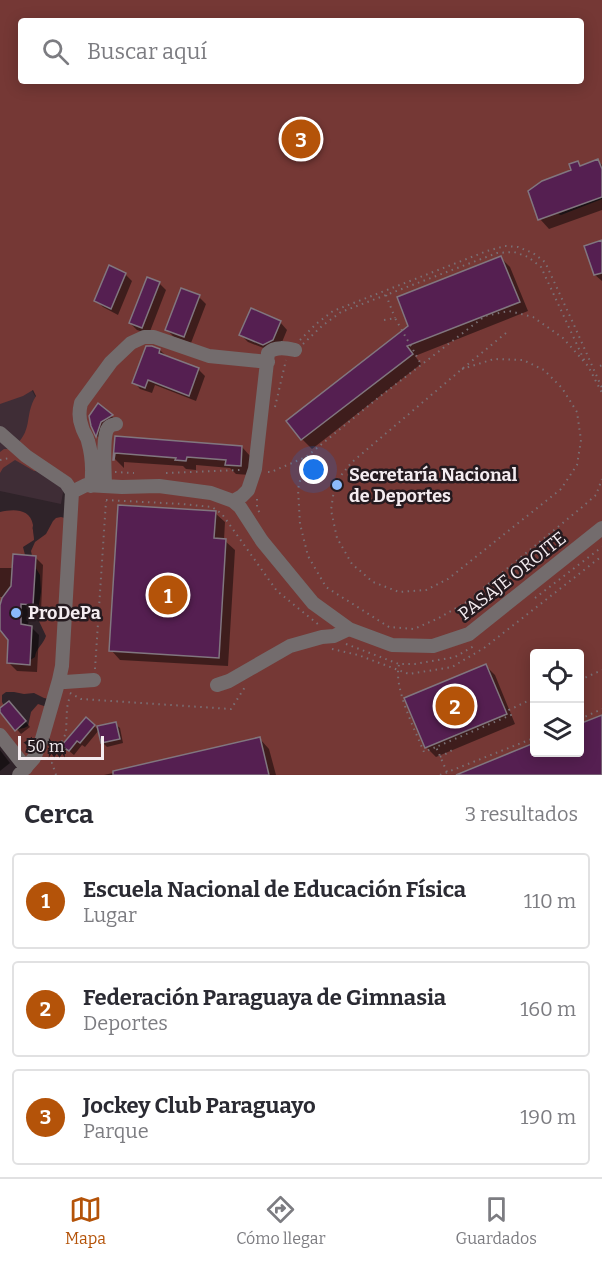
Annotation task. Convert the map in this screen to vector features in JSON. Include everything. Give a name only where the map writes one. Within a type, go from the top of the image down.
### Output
[{"type":"street","points":[[72,492],[86,485],[101,491],[159,486],[211,493],[233,501],[242,496],[248,490],[255,470],[284,355],[209,356],[154,337],[144,337],[131,343],[111,362],[81,403],[79,410],[81,427],[88,439],[91,454],[92,477],[101,491]]},
{"type":"street","points":[[101,491],[105,472],[106,430],[116,424]]},
{"type":"street","points":[[0,432],[26,456],[66,483],[72,492],[62,666],[65,685],[34,758],[22,771],[0,735]]},
{"type":"street","name":"PASAJE OROITE","points":[[233,501],[240,507],[262,541],[313,603],[349,629],[392,645],[433,646],[469,634],[602,528]]},
{"type":"street","points":[[217,685],[229,681],[290,646],[322,637],[330,642],[349,629]]},
{"type":"street","points":[[65,685],[94,680]]},
{"type":"path","points":[[284,355],[315,324],[333,311],[487,251],[505,246],[518,247],[533,253],[545,262],[602,388]]},
{"type":"path","points":[[284,355],[341,312],[474,261],[514,252],[528,257],[541,267],[602,393]]},
{"type":"path","points":[[386,295],[395,318],[421,364]]},
{"type":"path","points":[[159,474],[255,470],[271,472],[306,457],[484,316],[509,311],[533,316],[563,338],[587,365]]},
{"type":"path","points":[[384,320],[395,318]]},
{"type":"path","points":[[462,369],[495,359],[523,360],[544,370],[562,388],[577,412],[581,440],[577,465],[561,489],[448,579],[426,590],[399,592],[374,582],[352,564],[337,538],[331,510],[335,483],[351,463],[462,369],[506,333]]},
{"type":"path","points":[[274,410],[286,359],[284,355]]},
{"type":"path","points":[[306,457],[298,489],[300,524],[308,556],[326,587],[389,627],[397,628],[414,629],[465,603],[596,495],[602,479]]},
{"type":"path","points":[[0,460],[9,458],[15,460]]},
{"type":"path","points":[[105,472],[136,473]]},
{"type":"path","points":[[94,680],[101,491],[212,507],[222,514],[277,591],[330,642],[409,674],[452,667],[484,648],[602,556]]},
{"type":"path","points":[[257,496],[257,507],[260,514]]},
{"type":"path","points":[[536,598],[602,547]]},
{"type":"path","points":[[330,642],[349,646],[399,664],[415,664],[456,657],[481,641]]},
{"type":"path","points":[[399,664],[397,670],[401,694],[424,752],[511,715],[509,710],[530,700]]},
{"type":"path","points":[[584,678],[602,670]]},
{"type":"path","points":[[65,685],[81,699],[231,709],[246,686]]},
{"type":"path","points":[[56,775],[52,763],[66,733],[65,685]]},
{"type":"path","points":[[584,717],[602,710]]},
{"type":"path","points":[[440,775],[530,740]]},
{"type":"path","points":[[436,747],[447,772]]},
{"type":"path","points":[[440,757],[454,749]]},
{"type":"shaded area","name":"Secretaría Nacional de Deportes","points":[[0,0],[602,0],[602,197],[558,214],[561,215],[602,199],[602,775],[22,775],[0,735],[0,512],[20,511],[28,515],[33,525],[34,540],[23,547],[25,555],[16,594],[27,662],[35,657],[46,636],[37,617],[41,592],[40,575],[34,565],[31,551],[35,542],[46,534],[56,518],[72,520],[74,494],[50,472],[34,471],[15,460],[3,468],[0,473],[0,452],[4,449],[11,449],[26,430],[36,396],[33,390],[0,404]],"holes":[[[6,692],[34,693],[49,699],[47,707],[38,704],[31,712],[28,726],[24,728],[19,729],[2,702],[2,695]]]},
{"type":"shaded area","points":[[0,212],[30,387],[69,458],[61,504],[0,491]]},
{"type":"building","points":[[598,159],[602,169],[602,197],[538,220],[528,191],[542,181],[571,170],[569,164],[578,161],[580,166]]},
{"type":"building","points":[[602,240],[602,273],[594,275],[584,246]]},
{"type":"building","points":[[501,256],[520,302],[407,346],[413,354],[301,440],[286,421],[408,326],[397,297]]},
{"type":"building","points":[[109,265],[126,273],[111,309],[94,301]]},
{"type":"building","points":[[147,277],[160,282],[142,328],[129,323]]},
{"type":"building","points":[[181,288],[200,295],[184,337],[165,330]]},
{"type":"building","points":[[251,308],[281,321],[273,340],[263,345],[239,335]]},
{"type":"building","points":[[146,346],[160,349],[159,353],[199,368],[189,396],[148,380],[145,388],[132,383]]},
{"type":"building","points":[[98,403],[113,415],[101,422],[96,437],[89,416]]},
{"type":"building","points":[[115,436],[242,446],[241,466],[225,465],[226,460],[187,457],[186,461],[175,460],[176,458],[115,453],[113,460]]},
{"type":"building","points":[[118,505],[216,511],[214,538],[226,539],[219,658],[109,651]]},
{"type":"building","points":[[13,554],[36,556],[33,605],[21,604],[21,624],[32,626],[30,665],[7,663],[8,640],[0,630],[0,605],[11,586]]},
{"type":"building","points":[[486,664],[507,714],[425,748],[404,698]]},
{"type":"building","points":[[9,701],[26,721],[15,731],[0,712],[0,708]]},
{"type":"building","points":[[602,715],[602,775],[456,775],[530,745],[530,757],[584,757],[584,722]]},
{"type":"building","points":[[86,717],[95,725],[80,743],[77,741],[69,751],[61,746]]},
{"type":"building","points":[[116,722],[120,739],[101,743],[97,726]]},
{"type":"building","points":[[260,737],[269,775],[113,775],[113,771]]},
{"type":"place","name":"Jockey Club Paraguayo","points":[[301,139]]},
{"type":"place","name":"Secretaría Nacional de Deportes","points":[[337,485]]},
{"type":"place","name":"Escuela Nacional de Educación Física","points":[[168,595]]},
{"type":"place","name":"ProDePa","points":[[16,613]]},
{"type":"place","name":"Federación Paraguaya de Gimnasia","points":[[455,706]]}]
